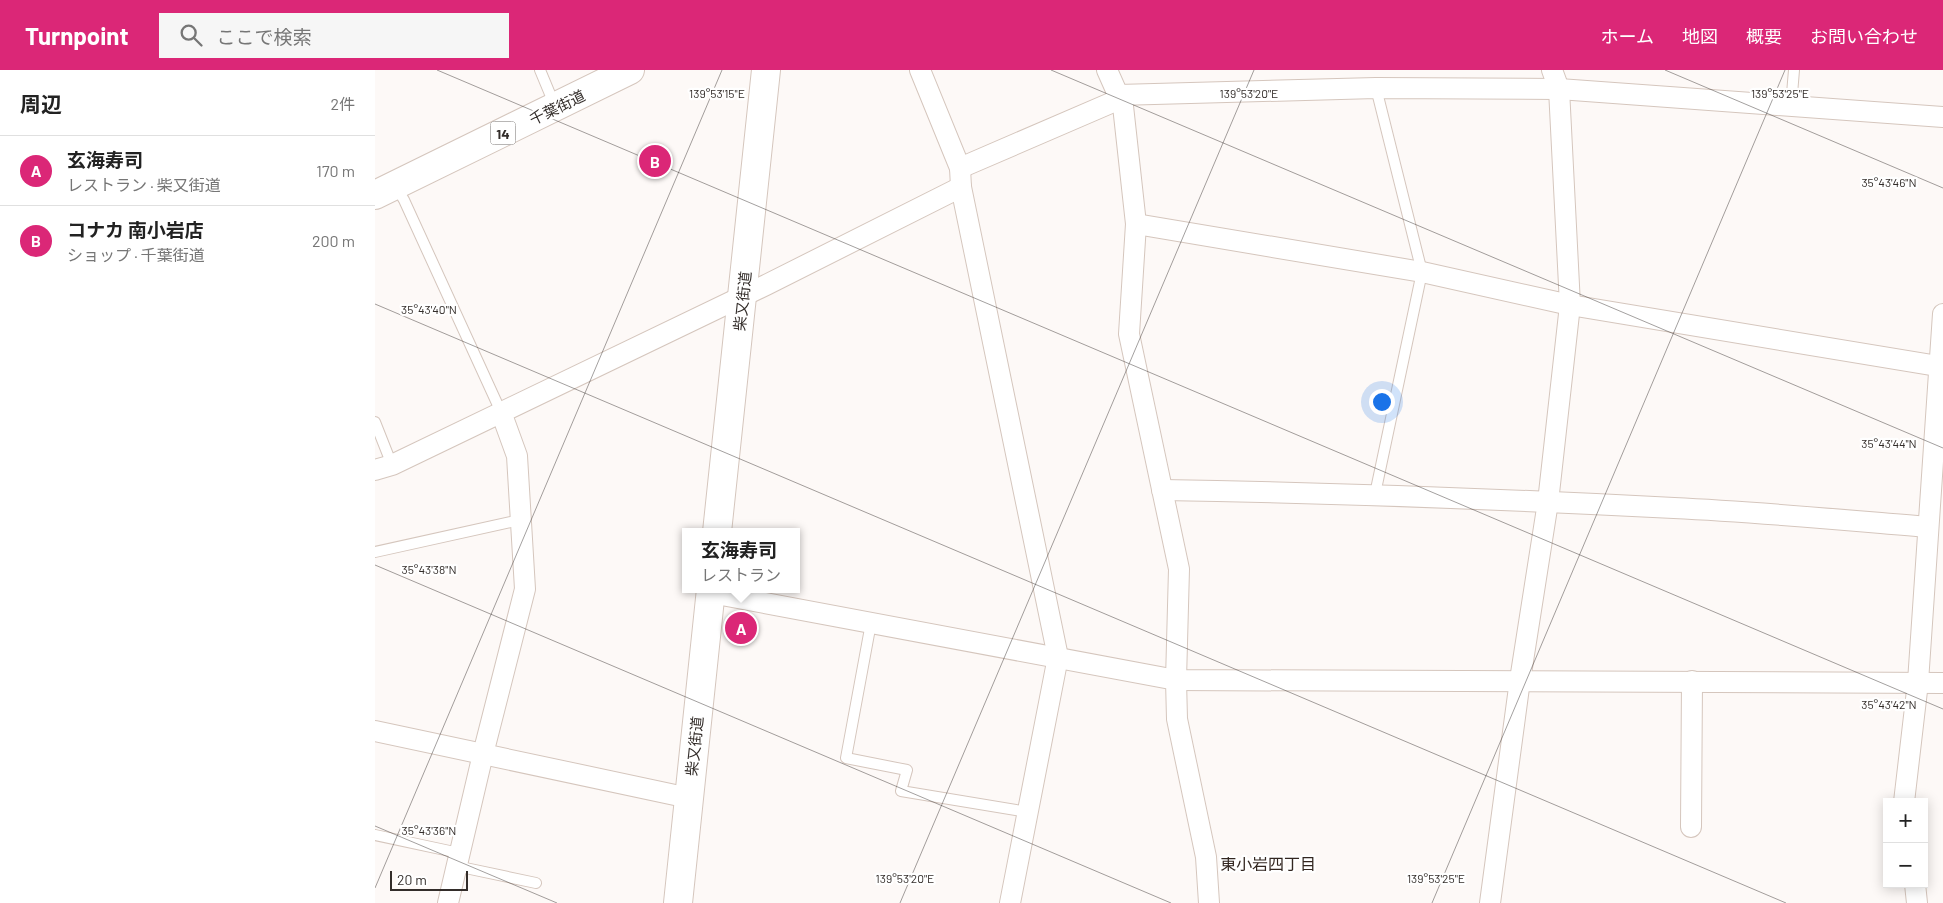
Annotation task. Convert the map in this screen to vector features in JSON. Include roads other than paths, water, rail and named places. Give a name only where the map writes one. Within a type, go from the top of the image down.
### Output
[{"type":"main road","name":"千葉街道","points":[[385,190],[630,70]]},
{"type":"main road","name":"柴又街道","points":[[717,528],[766,70]]},
{"type":"main road","name":"柴又街道","points":[[678,903],[711,593]]},
{"type":"street","points":[[920,70],[960,177],[1057,657],[1011,903]]},
{"type":"street","points":[[1107,70],[1123,106],[1136,224],[1129,334],[1179,569],[1176,680],[1177,719],[1207,858],[1209,903]]},
{"type":"street","points":[[1490,903],[1548,502],[1570,306],[1559,89],[1553,70]]},
{"type":"street","points":[[384,468],[742,297],[960,177],[1119,97],[1376,88],[1559,89],[1943,117]]},
{"type":"street","points":[[1136,224],[1422,272],[1570,306],[1941,367]]},
{"type":"street","points":[[1904,798],[1918,682],[1941,367],[1943,314]]},
{"type":"street","points":[[448,903],[525,589],[517,456],[501,412]]},
{"type":"street","points":[[1162,490],[1375,494],[1677,508],[1928,526]]},
{"type":"street","points":[[721,593],[1176,680],[1943,683]]},
{"type":"street","points":[[1691,681],[1691,827]]},
{"type":"street","points":[[375,731],[689,798]]},
{"type":"street","points":[[1915,888],[1917,903]]},
{"type":"lane","points":[[540,70],[556,107]]},
{"type":"lane","points":[[1791,106],[1794,70]]},
{"type":"lane","points":[[1375,494],[1422,272],[1376,88]]},
{"type":"lane","points":[[385,190],[404,200],[501,412]]},
{"type":"lane","points":[[375,422],[384,468]]},
{"type":"lane","points":[[375,552],[521,520]]},
{"type":"lane","points":[[871,623],[846,758],[907,770],[901,791],[1028,812]]},
{"type":"lane","points":[[375,835],[536,883]]},
{"type":"place","name":"コナカ 南小岩店","points":[[655,161]]},
{"type":"place","name":"玄海寿司","points":[[741,628]]},
{"type":"district","name":"東小岩四丁目","points":[[1268,863]]}]
